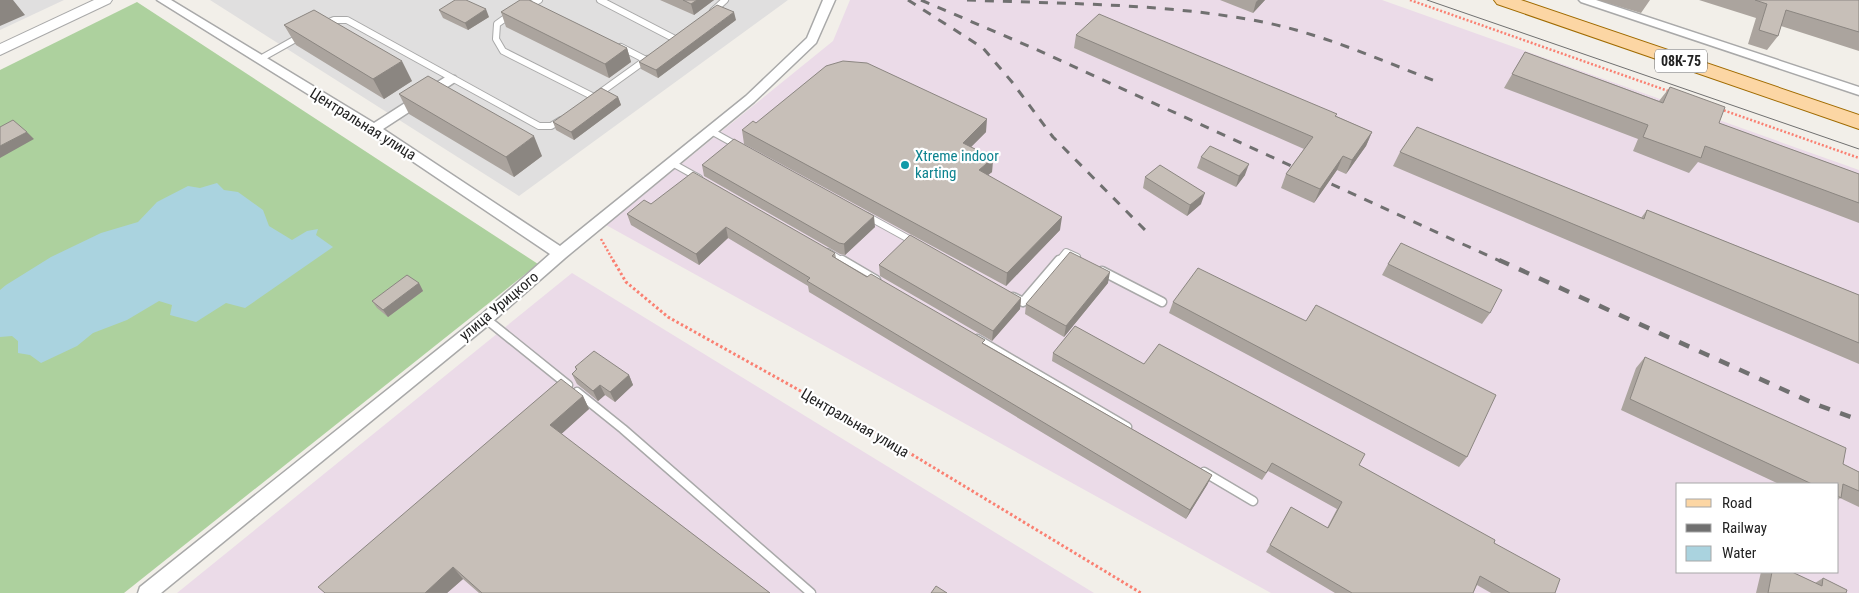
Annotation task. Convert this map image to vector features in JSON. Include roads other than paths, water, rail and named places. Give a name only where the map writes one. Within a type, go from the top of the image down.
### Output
[{"type":"main road","name":"08К-75","points":[[1503,0],[1859,122]]},
{"type":"street","points":[[0,50],[105,0]]},
{"type":"street","name":"Центральная улица","points":[[163,0],[374,129],[560,254]]},
{"type":"street","name":"улица Урицкого","points":[[147,593],[486,319],[560,254],[750,99],[812,40],[829,0]]},
{"type":"street","points":[[1584,0],[1859,91]]},
{"type":"street","points":[[374,129],[450,79]]},
{"type":"lane","points":[[600,0],[675,39]]},
{"type":"lane","points":[[704,18],[725,0]]},
{"type":"lane","points":[[542,8],[536,2],[506,16],[497,24],[496,39],[503,51],[594,97]]},
{"type":"lane","points":[[315,28],[331,20],[340,18],[347,20],[450,79],[539,126],[546,128],[553,126],[569,115]]},
{"type":"lane","points":[[260,59],[307,33]]},
{"type":"lane","points":[[667,44],[682,33]]},
{"type":"lane","points":[[611,43],[646,60]]},
{"type":"lane","points":[[586,103],[653,55]]},
{"type":"lane","points":[[711,131],[746,150]]},
{"type":"lane","points":[[672,163],[706,182]]},
{"type":"lane","points":[[858,212],[928,250]]},
{"type":"lane","points":[[817,246],[884,285]]},
{"type":"lane","points":[[1005,292],[1022,302],[1066,252],[1084,261]]},
{"type":"lane","points":[[1092,266],[1162,302]]},
{"type":"lane","points":[[486,319],[623,429],[811,593]]},
{"type":"lane","points":[[969,334],[1137,432]]},
{"type":"lane","points":[[1195,467],[1254,501]]},
{"type":"water","points":[[217,183],[224,190],[238,192],[263,210],[269,226],[292,240],[307,231],[318,229],[316,235],[333,247],[245,308],[226,303],[196,322],[170,315],[172,305],[159,301],[127,320],[93,333],[77,346],[41,363],[30,355],[18,353],[18,341],[12,336],[0,337],[0,290],[6,285],[51,257],[101,233],[138,222],[157,202],[188,186],[200,188]]},
{"type":"tram line","points":[[1427,0],[1859,149]]},
{"type":"railway","points":[[908,0],[983,48],[1012,82],[1053,137],[1148,233]]},
{"type":"railway","points":[[921,0],[1033,48],[1502,262]]},
{"type":"railway","points":[[967,0],[1153,8],[1190,11],[1263,22],[1328,40],[1435,81]]},
{"type":"railway","points":[[1499,260],[1815,404],[1859,420]]},
{"type":"place","name":"Xtreme indoor karting","points":[[905,165]]}]
